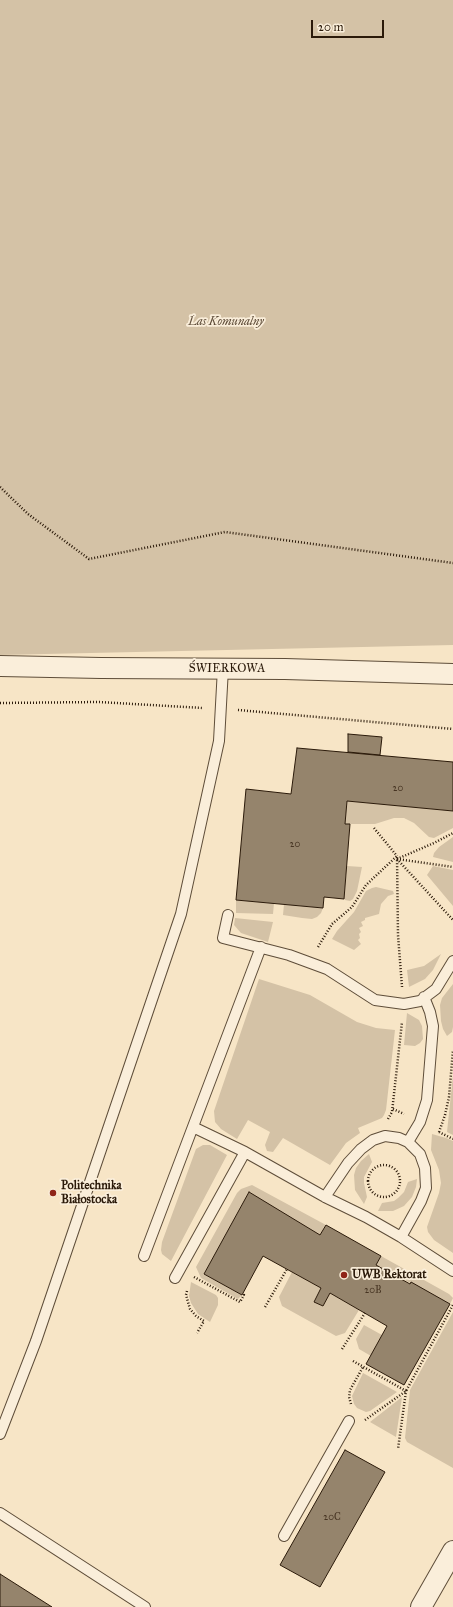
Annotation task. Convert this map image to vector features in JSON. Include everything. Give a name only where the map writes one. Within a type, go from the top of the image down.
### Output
[{"type":"street","name":"ŚWIERKOWA","points":[[0,666],[223,668],[453,674]]},
{"type":"street","points":[[421,1607],[453,1551]]},
{"type":"lane","points":[[0,1434],[36,1341],[181,914],[219,741],[223,668]]},
{"type":"lane","points":[[228,915],[223,938],[261,947],[327,969],[375,1000],[404,1004],[420,1001],[436,989],[453,961]]},
{"type":"lane","points":[[144,1256],[261,947]]},
{"type":"lane","points":[[408,1142],[420,1122],[426,1100],[432,1026],[430,1012],[424,998]]},
{"type":"lane","points":[[193,1127],[245,1152],[401,1237],[453,1271]]},
{"type":"lane","points":[[326,1197],[348,1163],[361,1149],[373,1140],[385,1136],[398,1138],[408,1142],[420,1154],[425,1168],[426,1188],[401,1237]]},
{"type":"lane","points":[[175,1278],[245,1152]]},
{"type":"lane","points":[[284,1536],[349,1421]]},
{"type":"lane","points":[[0,1513],[146,1607]]},
{"type":"path","points":[[0,487],[28,514],[89,559],[225,532],[453,564]]},
{"type":"path","points":[[374,828],[397,857],[453,920]]},
{"type":"path","points":[[308,962],[332,924],[352,907],[366,885],[397,857],[453,833]]},
{"type":"path","points":[[397,857],[453,867]]},
{"type":"path","points":[[383,1122],[390,1118],[392,1112],[404,1004],[398,935],[397,857]]},
{"type":"path","points":[[439,1132],[449,1097],[453,1050]]},
{"type":"path","points":[[385,1165],[392,1167],[397,1171],[400,1178],[400,1185],[391,1195],[377,1195],[369,1184],[369,1177],[372,1170],[378,1166],[385,1165]]},
{"type":"path","points":[[265,1307],[286,1269]]},
{"type":"path","points":[[190,1280],[191,1275]]},
{"type":"path","points":[[187,1289],[186,1295],[190,1309],[196,1316],[204,1321],[197,1333]]},
{"type":"path","points":[[398,1449],[406,1391],[453,1305]]},
{"type":"path","points":[[342,1349],[365,1313]]},
{"type":"path","points":[[353,1361],[406,1391]]},
{"type":"path","points":[[352,1406],[349,1397],[350,1390],[363,1367]]},
{"type":"path","points":[[363,1422],[406,1391]]},
{"type":"path","points":[[362,1414],[369,1418]]},
{"type":"green space","name":"Las Komunalny","points":[[0,0],[453,0],[453,645],[0,655]]},
{"type":"green space","points":[[347,801],[453,811],[453,828],[434,838],[429,837],[414,823],[404,818],[394,818],[375,824],[345,824]]},
{"type":"green space","points":[[453,837],[453,862],[433,857],[434,853],[439,847]]},
{"type":"green space","points":[[347,866],[362,867],[357,891],[353,899],[350,901],[344,899]]},
{"type":"green space","points":[[433,866],[453,870],[453,906],[427,875]]},
{"type":"green space","points":[[376,887],[393,891],[394,894],[388,896],[381,904],[379,914],[365,918],[365,920],[361,922],[363,926],[359,928],[361,932],[358,940],[361,944],[354,950],[332,939],[354,912],[366,891]]},
{"type":"green space","points":[[236,900],[274,903],[273,914],[236,913]]},
{"type":"green space","points":[[284,904],[323,908],[317,917],[312,919],[302,918],[283,915]]},
{"type":"green space","points":[[235,918],[273,922],[268,942],[241,933],[234,925]]},
{"type":"green space","points":[[441,954],[433,970],[425,979],[409,987],[407,970],[424,966]]},
{"type":"green space","points":[[259,979],[310,995],[357,1022],[376,1028],[395,1030],[386,1110],[384,1115],[382,1118],[358,1128],[360,1133],[346,1143],[330,1165],[283,1138],[273,1152],[267,1151],[265,1145],[270,1132],[248,1120],[237,1139],[221,1129],[215,1122],[214,1111]]},
{"type":"green space","points":[[453,984],[453,1027],[452,1032],[447,1036],[441,1021],[440,1005],[442,998]]},
{"type":"green space","points":[[407,1013],[419,1020],[422,1026],[423,1039],[415,1046],[404,1045]]},
{"type":"green space","points":[[453,1075],[453,1135],[447,1132]]},
{"type":"green space","points":[[432,1134],[453,1141],[453,1253],[434,1240],[428,1232],[427,1227],[441,1183],[439,1170],[431,1150]]},
{"type":"green space","points":[[203,1145],[210,1145],[227,1155],[171,1261],[162,1254],[162,1242],[196,1149]]},
{"type":"green space","points":[[369,1154],[372,1162],[364,1177],[367,1197],[364,1204],[355,1190],[354,1175],[356,1168],[361,1161]]},
{"type":"green space","points":[[417,1179],[412,1197],[404,1206],[393,1211],[378,1211],[382,1203],[394,1201],[404,1192],[408,1182]]},
{"type":"green space","points":[[252,1185],[326,1225],[320,1235],[249,1193],[204,1274],[242,1295],[238,1299],[201,1278],[196,1267],[237,1193],[241,1189]]},
{"type":"green space","points":[[381,1256],[449,1294],[453,1298],[450,1304],[376,1265]]},
{"type":"green space","points":[[292,1272],[321,1288],[314,1302],[323,1306],[330,1293],[359,1310],[345,1333],[336,1336],[282,1306],[279,1297]]},
{"type":"green space","points":[[191,1282],[216,1295],[218,1298],[218,1305],[210,1322],[198,1314],[191,1303],[189,1296]]},
{"type":"green space","points":[[453,1312],[453,1468],[407,1442],[405,1438],[410,1390]]},
{"type":"green space","points":[[364,1325],[382,1335],[371,1356],[359,1349],[356,1339]]},
{"type":"green space","points":[[363,1373],[397,1392],[370,1411],[366,1412],[357,1408],[354,1404],[352,1396]]},
{"type":"green space","points":[[402,1397],[396,1437],[370,1422]]},
{"type":"building","points":[[348,734],[382,737],[380,755],[348,752]]},
{"type":"building","points":[[297,748],[453,762],[453,811],[347,801],[345,824],[350,824],[344,899],[324,897],[323,908],[236,900],[246,789],[291,794]]},
{"type":"building","points":[[249,1192],[320,1235],[326,1225],[381,1256],[376,1265],[410,1284],[411,1282],[450,1304],[404,1385],[366,1364],[387,1326],[330,1293],[323,1306],[314,1302],[321,1288],[263,1256],[242,1295],[204,1274]]},
{"type":"building","points":[[345,1450],[385,1472],[320,1587],[280,1565]]},
{"type":"building","points":[[0,1574],[52,1607],[0,1607]]},
{"type":"place","name":"Politechnika Białostocka","points":[[53,1193]]},
{"type":"place","name":"UWB Rektorat","points":[[344,1275]]}]
